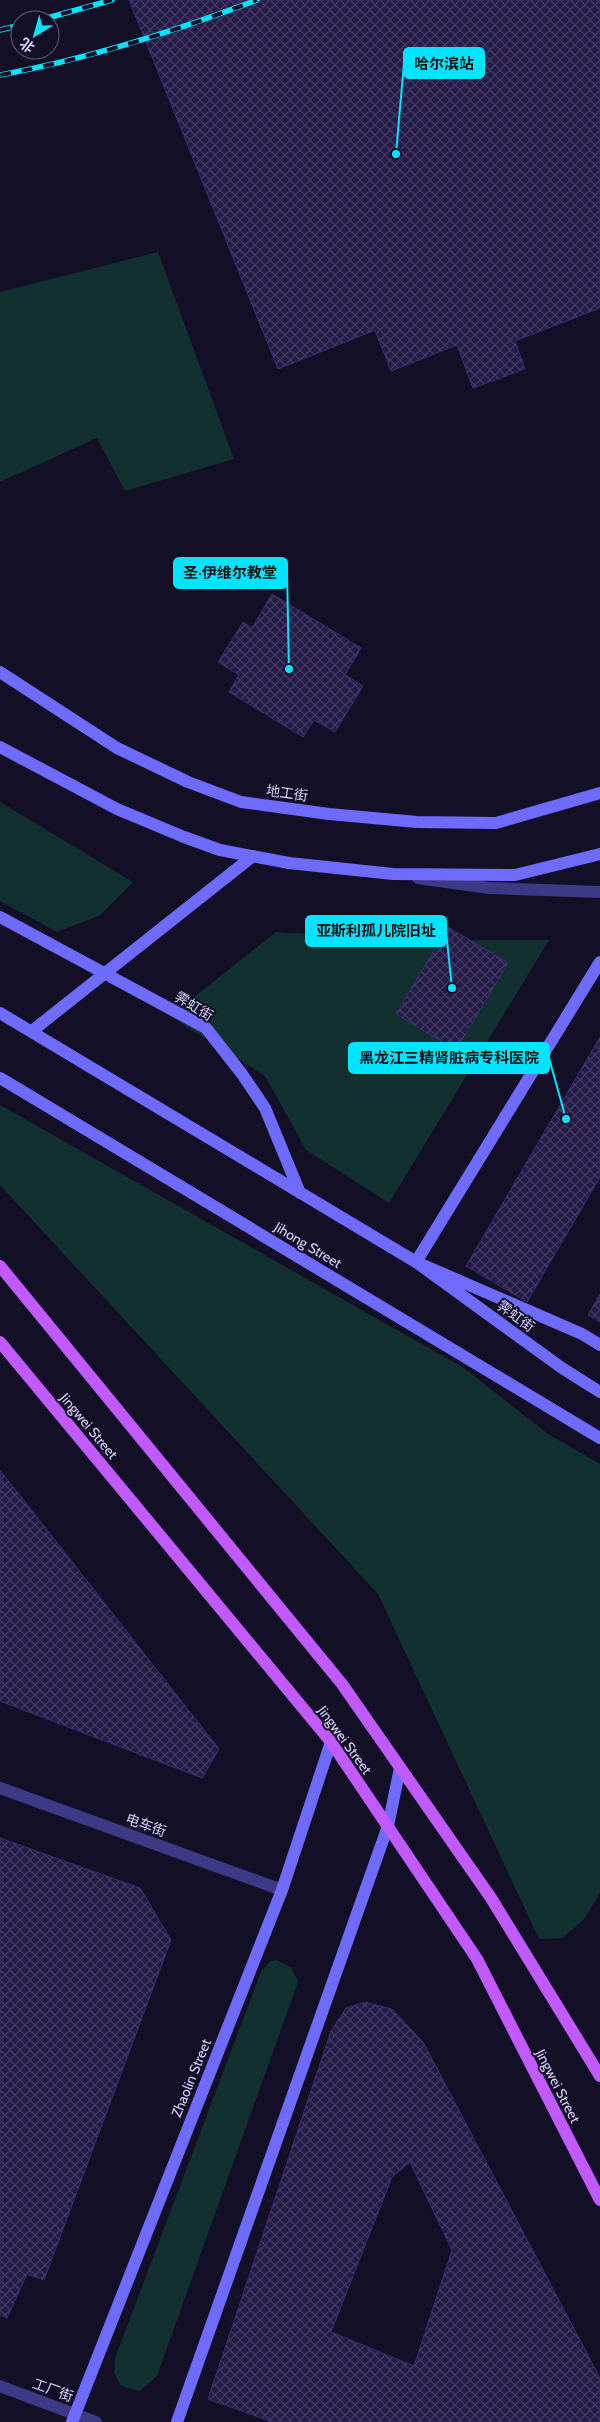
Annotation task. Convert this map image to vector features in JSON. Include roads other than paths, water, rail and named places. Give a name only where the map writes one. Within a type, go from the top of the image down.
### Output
[{"type":"main road","name":"地工街","points":[[0,672],[117,748],[188,782],[241,802],[329,814],[417,822],[496,823],[600,793]]},
{"type":"main road","points":[[0,747],[117,809],[220,850],[289,863],[393,874],[515,875],[600,854]]},
{"type":"main road","points":[[32,1031],[253,856]]},
{"type":"main road","name":"霁虹街","points":[[0,917],[206,1028],[242,1074],[265,1108],[300,1193]]},
{"type":"main road","points":[[416,1262],[600,962]]},
{"type":"main road","points":[[0,1013],[416,1262],[582,1334],[600,1345]]},
{"type":"main road","name":"Jihong Street","points":[[0,1078],[600,1438]]},
{"type":"main road","name":"霁虹街","points":[[416,1262],[562,1368],[600,1392]]},
{"type":"main road","name":"Jingwei Street","points":[[0,1266],[342,1684],[491,1898],[596,2062],[600,2076]]},
{"type":"main road","name":"Jingwei Street","points":[[0,1342],[331,1742],[477,1959],[600,2200]]},
{"type":"main road","name":"Zhaolin Street","points":[[73,2418],[282,1890],[331,1742]]},
{"type":"main road","points":[[177,2422],[388,1826],[400,1768]]},
{"type":"street","points":[[346,869],[489,888],[600,892]]},
{"type":"street","name":"电车街","points":[[0,1788],[282,1890]]},
{"type":"street","name":"工厂街","points":[[0,2386],[73,2418],[96,2422]]},
{"type":"railway","points":[[60,14],[112,0]]},
{"type":"railway","points":[[0,75],[130,44],[257,0]]},
{"type":"railway","points":[[0,30],[10,28]]},
{"type":"place","name":"哈尔滨站","points":[[396,154]]},
{"type":"place","name":"圣·伊维尔教堂","points":[[289,669]]},
{"type":"place","name":"亚斯利孤儿院旧址","points":[[452,988]]},
{"type":"place","name":"黑龙江三精肾脏病专科医院","points":[[566,1119]]}]
